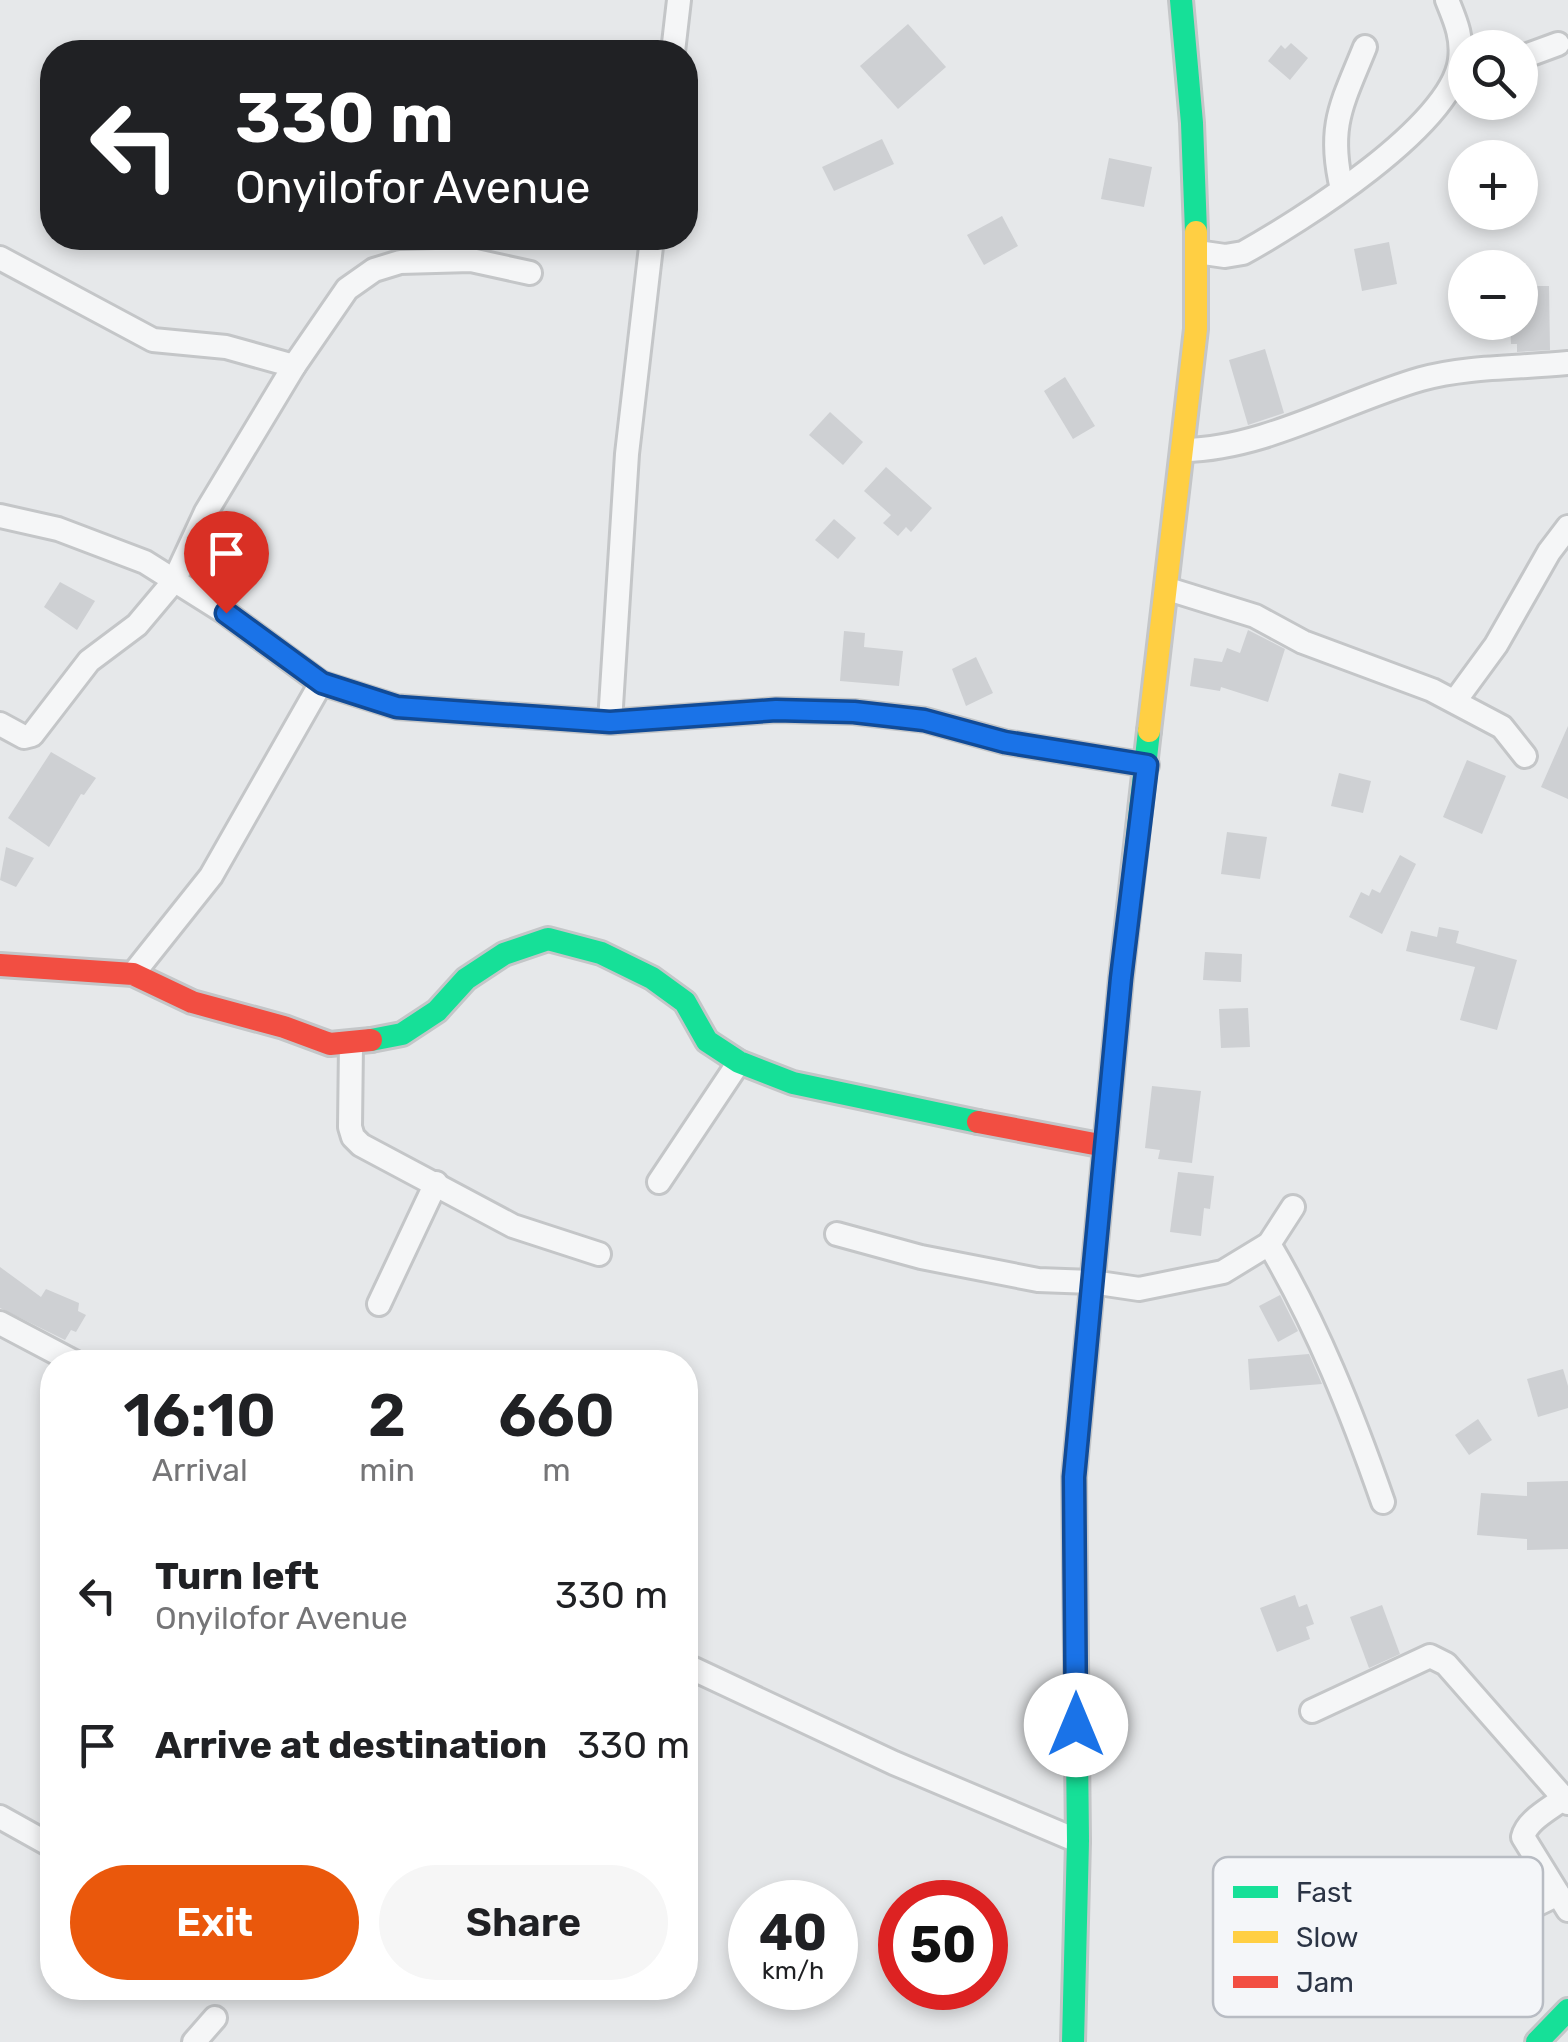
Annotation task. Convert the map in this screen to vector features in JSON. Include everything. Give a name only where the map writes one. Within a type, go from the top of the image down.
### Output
[{"type":"main road","points":[[1073,2042],[1078,1841],[1074,1477],[1105,1146],[1196,329],[1197,252],[1189,67],[1180,0]]},
{"type":"main road","points":[[0,965],[132,974],[192,1002],[330,1044],[351,1044],[402,1034],[436,1011],[478,970],[504,954],[548,939],[601,953],[652,978],[686,1002],[707,1041],[739,1062],[794,1083],[1105,1146]]},
{"type":"main road","points":[[1537,2042],[1568,2010]]},
{"type":"street","points":[[674,40],[679,0]]},
{"type":"street","points":[[1447,0],[1459,30]]},
{"type":"street","points":[[1538,51],[1558,44]]},
{"type":"street","points":[[1342,189],[1334,153],[1335,130],[1366,47]]},
{"type":"street","points":[[1197,252],[1225,256],[1243,253],[1391,155],[1448,93]]},
{"type":"street","points":[[610,722],[627,454],[651,250]]},
{"type":"street","points":[[0,258],[153,340],[226,348],[294,366]]},
{"type":"street","points":[[0,724],[24,737],[32,735],[89,661],[137,625],[174,580],[206,512],[294,366],[347,289],[374,270],[400,262],[471,260],[530,273]]},
{"type":"street","points":[[1184,450],[1214,450],[1258,437],[1422,378],[1568,363]]},
{"type":"street","points":[[0,516],[58,528],[145,562],[226,613],[322,683],[397,707],[610,722],[776,710],[854,712],[924,720],[1005,742],[1147,765]]},
{"type":"street","points":[[1455,701],[1496,645],[1548,552],[1568,527]]},
{"type":"street","points":[[1168,588],[1255,616],[1302,642],[1455,701],[1502,727],[1524,756]]},
{"type":"street","points":[[132,974],[211,876],[322,683]]},
{"type":"street","points":[[351,1044],[353,1138],[513,1226],[599,1254]]},
{"type":"street","points":[[659,1182],[739,1062]]},
{"type":"street","points":[[380,1304],[436,1183]]},
{"type":"street","points":[[837,1234],[920,1257],[1038,1280],[1138,1289],[1223,1272],[1269,1244],[1293,1207]]},
{"type":"street","points":[[1269,1244],[1301,1298],[1360,1435],[1383,1502]]},
{"type":"street","points":[[0,1322],[52,1350]]},
{"type":"street","points":[[1312,1711],[1430,1656],[1446,1664],[1566,1801],[1523,1831],[1535,1857]]},
{"type":"street","points":[[698,1671],[894,1763],[1078,1841]]},
{"type":"street","points":[[0,1817],[40,1839]]},
{"type":"street","points":[[1543,1870],[1563,1902]]},
{"type":"street","points":[[194,2042],[214,2018]]},
{"type":"building","points":[[908,24],[946,67],[898,109],[860,66]]},
{"type":"building","points":[[1291,43],[1308,58],[1290,80],[1268,61],[1281,45],[1285,49]]},
{"type":"building","points":[[882,139],[894,164],[834,191],[822,167]]},
{"type":"building","points":[[1109,158],[1152,167],[1144,207],[1101,199]]},
{"type":"building","points":[[1002,216],[1018,246],[984,265],[967,235]]},
{"type":"building","points":[[1389,242],[1397,284],[1362,291],[1354,249]]},
{"type":"building","points":[[1538,286],[1549,286],[1550,350],[1517,352],[1517,344],[1511,344],[1511,340],[1538,340]]},
{"type":"building","points":[[1265,349],[1284,413],[1248,425],[1229,360]]},
{"type":"building","points":[[1065,377],[1095,426],[1073,439],[1044,391]]},
{"type":"building","points":[[830,412],[863,442],[843,465],[809,435]]},
{"type":"building","points":[[886,467],[932,508],[911,532],[906,527],[898,536],[883,523],[891,515],[864,491]]},
{"type":"building","points":[[834,519],[856,538],[838,559],[815,540]]},
{"type":"building","points":[[60,582],[95,601],[77,630],[44,607]]},
{"type":"building","points":[[1248,630],[1285,649],[1268,702],[1221,687],[1220,691],[1190,686],[1194,658],[1222,662],[1227,648],[1240,653]]},
{"type":"building","points":[[844,631],[865,633],[864,647],[903,651],[899,686],[840,681]]},
{"type":"building","points":[[976,657],[993,693],[966,706],[952,669]]},
{"type":"building","points":[[1568,726],[1568,799],[1541,787]]},
{"type":"building","points":[[51,752],[96,778],[81,794],[49,847],[8,818]]},
{"type":"building","points":[[1467,760],[1506,776],[1482,834],[1443,817]]},
{"type":"building","points":[[1339,773],[1371,781],[1363,813],[1331,806]]},
{"type":"building","points":[[1227,832],[1267,837],[1260,879],[1221,874]]},
{"type":"building","points":[[6,847],[34,858],[16,887],[0,880]]},
{"type":"building","points":[[1400,855],[1416,864],[1382,934],[1349,917],[1361,892],[1369,896],[1372,889],[1380,893]]},
{"type":"building","points":[[1439,927],[1459,931],[1456,943],[1517,960],[1497,1030],[1460,1020],[1475,967],[1406,951],[1411,931],[1437,937]]},
{"type":"building","points":[[1205,952],[1242,954],[1241,982],[1203,980]]},
{"type":"building","points":[[1248,1008],[1250,1047],[1221,1048],[1219,1009]]},
{"type":"building","points":[[1152,1086],[1201,1091],[1192,1163],[1158,1159],[1160,1150],[1145,1148]]},
{"type":"building","points":[[1178,1172],[1214,1176],[1210,1209],[1204,1208],[1201,1236],[1170,1232]]},
{"type":"building","points":[[0,1267],[41,1297],[46,1289],[79,1303],[78,1311],[86,1315],[76,1332],[71,1330],[65,1340],[0,1308]]},
{"type":"building","points":[[1280,1295],[1298,1331],[1278,1342],[1259,1306]]},
{"type":"building","points":[[1309,1354],[1322,1384],[1250,1390],[1248,1359]]},
{"type":"building","points":[[1563,1369],[1568,1408],[1538,1417],[1527,1379]]},
{"type":"building","points":[[1478,1419],[1492,1440],[1469,1455],[1455,1435]]},
{"type":"building","points":[[1568,1481],[1568,1549],[1527,1550],[1527,1539],[1477,1535],[1481,1493],[1527,1496],[1527,1482]]},
{"type":"building","points":[[1295,1595],[1299,1607],[1307,1604],[1314,1624],[1306,1627],[1310,1639],[1277,1652],[1260,1608]]},
{"type":"building","points":[[1382,1605],[1400,1654],[1369,1668],[1350,1617]]},
{"type":"traffic: fast","points":[[1181,0],[1192,123],[1196,232]]},
{"type":"traffic: fast","points":[[1073,2042],[1078,1841],[1074,1477],[1121,978],[1149,731]]},
{"type":"traffic: fast","points":[[371,1040],[402,1034],[437,1011],[466,979],[504,954],[548,939],[601,953],[652,978],[685,1002],[707,1041],[739,1062],[793,1083],[978,1122]]},
{"type":"traffic: fast","points":[[1537,2042],[1568,2010]]},
{"type":"traffic: slow","points":[[1149,731],[1196,329],[1196,232]]},
{"type":"traffic: jam","points":[[0,965],[133,974],[192,1002],[330,1044],[371,1040]]},
{"type":"traffic: jam","points":[[978,1122],[1105,1146]]},
{"type":"route","points":[[226,613],[322,683],[397,707],[610,722],[776,710],[854,712],[924,720],[1005,742],[1147,765],[1121,978],[1074,1477],[1076,1725]]}]
